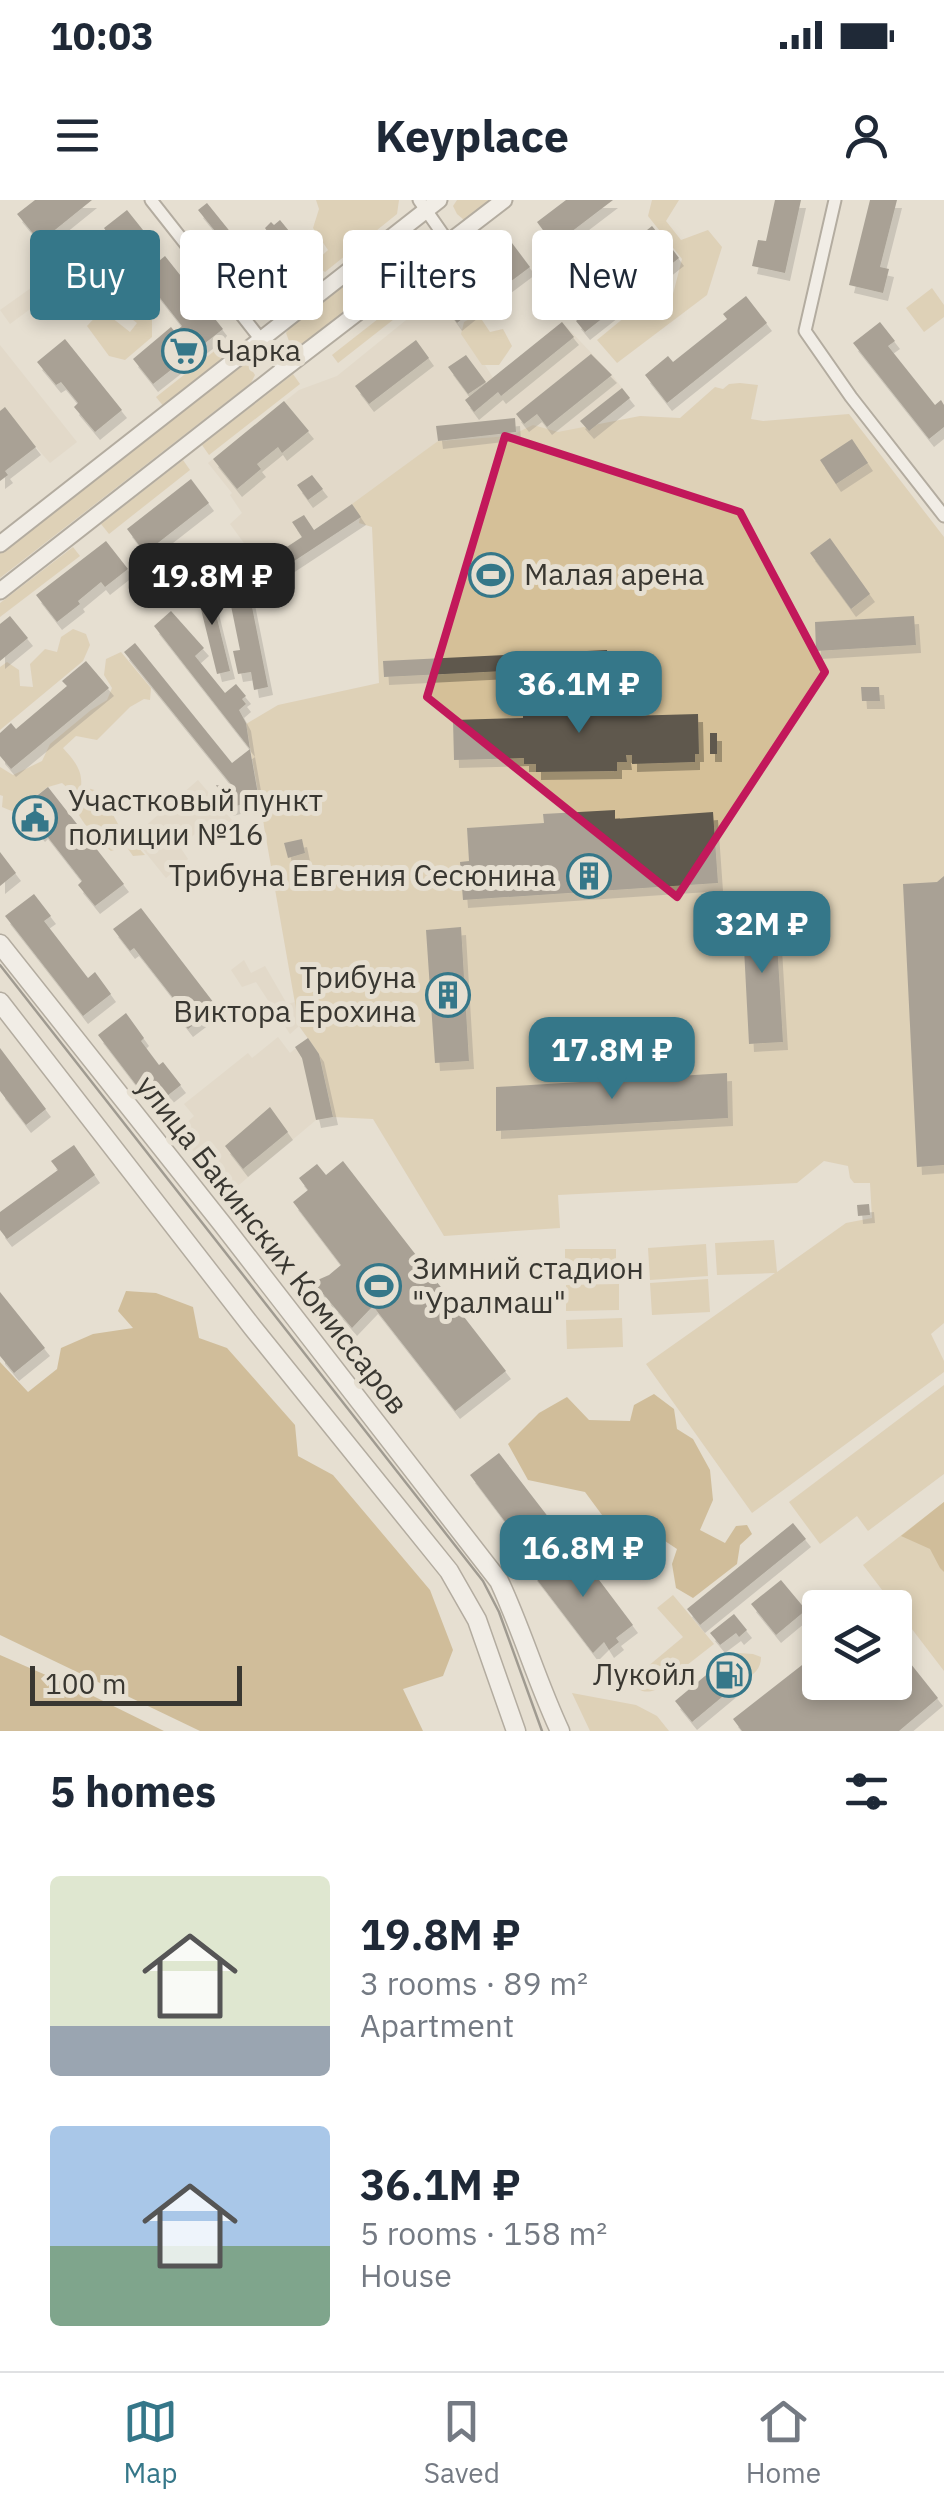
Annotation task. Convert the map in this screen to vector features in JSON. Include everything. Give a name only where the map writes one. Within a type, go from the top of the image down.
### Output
[{"type":"main road","points":[[465,230],[504,200]]},
{"type":"main road","points":[[0,544],[261,340],[428,203]]},
{"type":"main road","points":[[0,591],[348,320]]},
{"type":"main road","name":"улица Бакинских Комиссаров","points":[[0,944],[499,1581],[560,1731]]},
{"type":"main road","points":[[0,1002],[253,1328],[449,1571],[478,1620],[516,1731]]},
{"type":"street","points":[[151,200],[284,369]]},
{"type":"street","points":[[835,200],[805,331],[944,516]]},
{"type":"street","points":[[428,203],[443,230]]},
{"type":"highlighted area","points":[[505,436],[740,512],[825,672],[677,897],[427,697]]},
{"type":"shaded area","points":[[316,200],[399,200],[397,214],[377,230],[343,230],[343,258],[325,272],[323,255],[328,250],[323,243],[323,230],[313,228],[319,209]]},
{"type":"shaded area","points":[[457,200],[494,200],[464,220],[453,206]]},
{"type":"shaded area","points":[[652,200],[679,200],[666,221],[681,240],[708,230],[722,247],[707,295],[617,363],[597,340],[621,320],[673,320],[673,294],[682,259],[673,248],[673,230],[659,230],[648,216]]},
{"type":"shaded area","points":[[343,283],[343,313],[296,346],[286,333],[296,320],[323,320],[323,299]]},
{"type":"shaded area","points":[[932,288],[944,305],[944,317],[924,332],[906,308]]},
{"type":"shaded area","points":[[30,289],[30,309],[10,324],[0,310]]},
{"type":"shaded area","points":[[93,320],[115,320],[130,332],[137,323],[133,320],[152,320],[152,337],[125,360],[109,356],[87,326]]},
{"type":"shaded area","points":[[377,320],[393,320],[338,363],[332,355]]},
{"type":"shaded area","points":[[406,320],[455,320],[493,378],[562,322],[630,398],[589,431],[438,441],[373,491],[260,565],[230,524],[242,513],[208,463],[299,390],[337,376]]},
{"type":"shaded area","points":[[482,320],[490,332],[503,329],[512,346],[499,365],[482,365],[461,334],[464,322]]},
{"type":"shaded area","points":[[576,320],[600,320],[585,332]]},
{"type":"shaded area","points":[[0,345],[77,442],[50,463],[36,447],[0,475]]},
{"type":"shaded area","points":[[222,345],[230,356],[164,407],[156,397]]},
{"type":"shaded area","points":[[246,361],[255,375],[251,383],[0,578],[0,549]]},
{"type":"shaded area","points":[[293,374],[300,384],[209,455],[202,445]]},
{"type":"shaded area","points":[[740,383],[758,385],[751,419],[849,414],[944,537],[944,1323],[931,1334],[944,1361],[944,1372],[752,1513],[646,1364],[775,1273],[717,1275],[715,1243],[774,1240],[777,1272],[846,1223],[872,1218],[870,1183],[854,1183],[848,1166],[824,1161],[797,1183],[558,1195],[560,1228],[444,1236],[373,1119],[333,1117],[319,1054],[299,1026],[246,724],[278,705],[379,683],[372,527],[359,523],[360,517],[352,504],[438,441],[510,436],[533,425],[558,432],[640,416],[680,418],[715,387],[723,389]]},
{"type":"shaded area","points":[[183,460],[190,470],[109,534],[101,524]]},
{"type":"shaded area","points":[[73,547],[80,556],[0,617],[0,603]]},
{"type":"shaded area","points":[[73,629],[86,634],[90,645],[83,661],[0,730],[0,667],[7,662],[19,670],[20,686],[33,687],[30,664],[45,649],[57,652],[61,637]]},
{"type":"shaded area","points":[[121,652],[151,688],[150,700],[130,707],[97,740],[76,736],[63,748],[79,770],[81,786],[101,792],[127,841],[145,855],[133,856],[126,846],[111,851],[86,825],[72,792],[62,783],[48,787],[14,812],[2,807],[0,795],[0,767],[13,775],[42,761],[50,744],[107,700],[112,688],[104,675],[106,659]]},
{"type":"shaded area","points":[[198,780],[232,820],[218,833],[204,826],[180,847],[188,859],[166,878],[137,842],[142,829]]},
{"type":"shaded area","points":[[244,960],[251,973],[265,966],[287,1004],[295,1002],[299,1026],[290,1034],[256,982],[242,987],[231,970]]},
{"type":"shaded area","points":[[278,1037],[290,1053],[308,1038],[333,1117],[316,1120],[227,1195],[178,1131],[194,1116],[184,1104],[248,1053],[252,1058]]},
{"type":"shaded area","points":[[706,1244],[708,1276],[650,1280],[648,1248]]},
{"type":"shaded area","points":[[565,1249],[616,1249],[616,1277],[565,1277]]},
{"type":"shaded area","points":[[708,1279],[710,1312],[652,1315],[650,1283]]},
{"type":"shaded area","points":[[619,1284],[619,1310],[566,1311],[566,1285]]},
{"type":"shaded area","points":[[126,1291],[156,1293],[193,1307],[199,1338],[227,1348],[295,1425],[298,1456],[333,1475],[430,1590],[453,1650],[443,1676],[403,1689],[423,1731],[200,1731],[0,1635],[0,1362],[28,1392],[57,1369],[61,1348],[93,1334],[133,1328],[118,1311]]},
{"type":"shaded area","points":[[622,1318],[623,1347],[567,1349],[566,1320]]},
{"type":"shaded area","points":[[944,1385],[944,1474],[868,1531],[857,1516],[820,1544],[789,1502]]},
{"type":"shaded area","points":[[654,1394],[674,1409],[677,1429],[693,1439],[710,1470],[713,1500],[700,1530],[725,1543],[736,1526],[747,1525],[752,1534],[740,1545],[737,1564],[693,1598],[676,1588],[672,1564],[677,1549],[662,1539],[646,1537],[656,1568],[645,1573],[585,1492],[528,1480],[508,1444],[539,1413],[567,1397],[589,1420],[630,1421],[634,1405]]},
{"type":"shaded area","points":[[944,1502],[944,1671],[912,1629],[912,1590],[882,1590],[863,1565]]},
{"type":"shaded area","points":[[944,1502],[944,1572],[930,1549],[901,1536]]},
{"type":"shaded area","points":[[673,1595],[714,1644],[655,1690],[641,1690],[629,1682],[683,1637],[657,1608]]},
{"type":"shaded area","points":[[738,1653],[761,1657],[758,1668],[745,1680],[729,1661]]},
{"type":"shaded area","points":[[0,1655],[87,1693],[164,1731],[0,1731]]},
{"type":"shaded area","points":[[572,1693],[636,1705],[657,1716],[669,1731],[590,1731]]},
{"type":"building","points":[[35,200],[92,200],[55,230],[30,230],[17,214]]},
{"type":"building","points":[[566,200],[613,200],[574,230],[543,230],[537,222]]},
{"type":"building","points":[[775,200],[801,200],[785,273],[752,266],[758,240],[766,241]]},
{"type":"building","points":[[870,200],[897,200],[880,267],[889,269],[883,293],[849,285]]},
{"type":"building","points":[[207,203],[229,230],[214,230],[198,210]]},
{"type":"building","points":[[127,210],[143,230],[105,230]]},
{"type":"building","points":[[280,220],[288,230],[265,228],[271,222],[274,225]]},
{"type":"building","points":[[512,243],[530,267],[512,280]]},
{"type":"building","points":[[165,256],[180,275],[180,320],[216,320],[223,329],[153,384],[133,359],[171,327],[175,332],[182,326],[160,298],[160,260]]},
{"type":"building","points":[[746,296],[767,323],[667,403],[645,375],[668,356],[673,362],[727,319],[723,314]]},
{"type":"building","points":[[577,320],[600,320],[585,332]]},
{"type":"building","points":[[562,322],[574,337],[501,396],[498,392],[474,412],[465,400]]},
{"type":"building","points":[[880,322],[895,341],[888,346],[935,405],[941,400],[944,405],[944,427],[929,439],[853,343]]},
{"type":"building","points":[[65,339],[122,410],[95,432],[74,407],[78,403],[61,382],[56,385],[37,362]]},
{"type":"building","points":[[416,340],[429,358],[369,404],[355,386]]},
{"type":"building","points":[[591,354],[612,375],[547,427],[537,414],[524,424],[516,414]]},
{"type":"building","points":[[466,355],[486,382],[468,394],[448,367]]},
{"type":"building","points":[[622,388],[630,398],[589,431],[580,421]]},
{"type":"building","points":[[284,401],[309,431],[282,453],[278,447],[257,464],[261,469],[237,489],[213,459]]},
{"type":"building","points":[[5,407],[36,447],[5,471],[8,475],[0,481],[0,411]]},
{"type":"building","points":[[515,418],[516,432],[438,441],[436,426]]},
{"type":"building","points":[[852,439],[868,463],[836,484],[820,460]]},
{"type":"building","points":[[312,475],[323,489],[308,500],[297,485]]},
{"type":"building","points":[[191,479],[209,503],[145,553],[127,529]]},
{"type":"building","points":[[352,504],[361,517],[276,573],[267,560],[302,537],[292,522],[304,515],[314,530]]},
{"type":"building","points":[[830,538],[870,594],[851,609],[810,553]]},
{"type":"building","points":[[106,541],[128,569],[105,587],[101,582],[57,622],[36,595]]},
{"type":"building","points":[[208,582],[230,671],[217,674],[195,585]]},
{"type":"building","points":[[249,592],[268,687],[254,690],[251,672],[238,674],[233,651],[240,650],[229,596]]},
{"type":"building","points":[[171,611],[204,648],[195,656],[225,693],[236,684],[246,696],[242,699],[246,704],[239,710],[246,723],[250,749],[154,626]]},
{"type":"building","points":[[10,616],[28,638],[0,661],[0,624]]},
{"type":"building","points":[[914,616],[916,645],[816,651],[815,622]]},
{"type":"building","points":[[135,643],[232,763],[250,749],[259,800],[228,808],[216,785],[234,788],[124,652]]},
{"type":"building","points":[[607,650],[608,666],[384,677],[383,661]]},
{"type":"building","points":[[86,661],[109,688],[11,769],[0,756],[0,733],[11,723],[16,729],[67,686],[62,681]]},
{"type":"building","points":[[861,687],[879,687],[880,701],[862,701]]},
{"type":"building","points":[[608,693],[608,699],[625,699],[626,716],[698,714],[699,754],[695,754],[695,762],[632,764],[632,755],[626,755],[627,762],[617,762],[617,771],[536,772],[536,764],[524,764],[524,758],[454,760],[453,720],[523,718],[523,701],[542,701],[542,695]]},
{"type":"building","points":[[710,733],[717,733],[717,754],[710,754]]},
{"type":"building","points":[[48,787],[124,884],[95,906],[78,885],[82,881],[43,831],[40,834],[20,809]]},
{"type":"building","points":[[615,810],[615,819],[713,812],[718,883],[463,900],[460,862],[469,861],[467,828],[544,823],[543,814]]},
{"type":"building","points":[[302,839],[305,853],[288,858],[284,843]]},
{"type":"building","points":[[0,852],[16,873],[0,886]]},
{"type":"building","points":[[944,876],[944,1165],[917,1167],[903,884],[937,882]]},
{"type":"building","points":[[34,894],[51,916],[44,921],[88,978],[95,972],[111,994],[83,1016],[5,916]]},
{"type":"building","points":[[141,908],[217,1007],[188,1029],[171,1007],[177,1003],[134,948],[130,951],[113,929]]},
{"type":"building","points":[[775,908],[783,1042],[749,1044],[742,910]]},
{"type":"building","name":"Трибуна Виктора Ерохина","points":[[461,927],[469,1061],[435,1063],[426,930]]},
{"type":"building","points":[[126,1013],[159,1065],[163,1062],[181,1085],[153,1107],[98,1035]]},
{"type":"building","points":[[308,1038],[319,1054],[333,1117],[316,1120],[302,1058],[295,1047]]},
{"type":"building","points":[[0,1048],[46,1109],[26,1125],[0,1091]]},
{"type":"building","points":[[727,1073],[728,1118],[496,1131],[496,1087]]},
{"type":"building","points":[[270,1107],[288,1132],[243,1169],[225,1146]]},
{"type":"building","points":[[74,1145],[95,1175],[7,1239],[0,1230],[0,1212],[58,1170],[51,1161]]},
{"type":"building","name":"Зимний стадион \"Уралмаш\"","points":[[343,1161],[506,1371],[455,1411],[373,1306],[352,1328],[313,1282],[341,1265],[293,1202],[308,1190],[299,1178],[317,1164],[326,1175]]},
{"type":"building","points":[[869,1204],[870,1215],[858,1216],[857,1205]]},
{"type":"building","points":[[0,1292],[45,1348],[14,1373],[0,1356]]},
{"type":"building","points":[[499,1453],[549,1518],[519,1540],[470,1475]]},
{"type":"building","points":[[793,1523],[806,1539],[700,1625],[687,1609]]},
{"type":"building","points":[[575,1548],[633,1625],[616,1638],[619,1642],[609,1650],[604,1642],[593,1653],[532,1573],[554,1556],[558,1562]]},
{"type":"building","points":[[781,1580],[802,1605],[802,1613],[776,1635],[751,1604]]},
{"type":"building","points":[[734,1614],[747,1630],[720,1645],[710,1633]]},
{"type":"building","points":[[723,1661],[740,1682],[692,1722],[675,1701]]},
{"type":"building","points":[[802,1665],[802,1700],[912,1700],[912,1665],[938,1698],[899,1731],[742,1731],[733,1719]]},
{"type":"tram line","points":[[0,965],[483,1581],[499,1612],[542,1731]]},
{"type":"place","name":"Чарка","points":[[184,351]]},
{"type":"place","name":"Малая арена","points":[[491,575]]},
{"type":"place","name":"Участковый пункт полиции №16","points":[[35,818]]},
{"type":"place","name":"Трибуна Евгения Сесюнина","points":[[589,876]]},
{"type":"place","name":"Трибуна Виктора Ерохина","points":[[448,995]]},
{"type":"place","name":"Зимний стадион \"Уралмаш\"","points":[[379,1286]]},
{"type":"place","name":"Лукойл","points":[[729,1675]]}]
